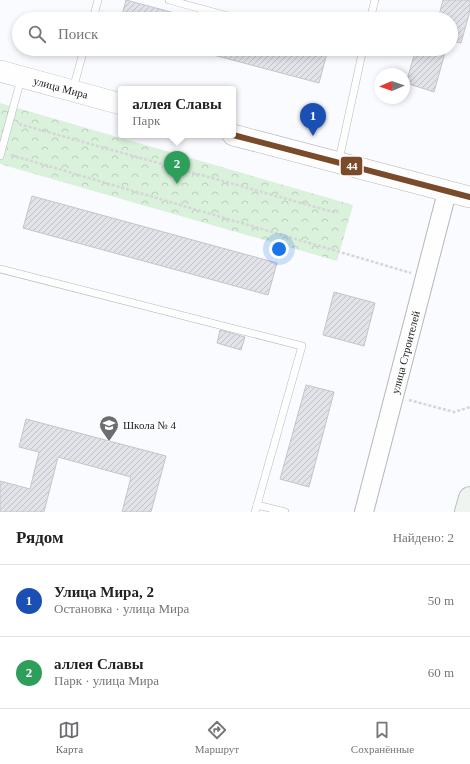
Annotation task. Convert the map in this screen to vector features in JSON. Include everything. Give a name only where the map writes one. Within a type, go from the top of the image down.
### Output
[{"type":"main road","name":"улица Мира","points":[[0,72],[118,103]]},
{"type":"main road","points":[[236,136],[470,197]]},
{"type":"main road","points":[[466,512],[470,498]]},
{"type":"street","name":"улица Строителей","points":[[364,512],[447,192]]},
{"type":"lane","points":[[95,12],[98,0]]},
{"type":"lane","points":[[169,0],[213,12]]},
{"type":"lane","points":[[371,12],[374,0]]},
{"type":"lane","points":[[73,91],[82,56]]},
{"type":"lane","points":[[338,163],[362,56]]},
{"type":"lane","points":[[0,154],[21,77]]},
{"type":"lane","points":[[0,269],[302,346],[256,508],[285,512]]},
{"type":"path","points":[[10,121],[337,213]]},
{"type":"path","points":[[0,154],[424,278]]},
{"type":"path","points":[[394,396],[454,412],[470,407]]},
{"type":"green space","points":[[0,103],[353,205],[337,261],[0,164]]},
{"type":"building","points":[[126,0],[171,12],[123,12]]},
{"type":"building","points":[[443,0],[470,0],[470,11],[461,43],[458,42],[458,12],[440,12]]},
{"type":"building","points":[[217,56],[326,56],[319,83]]},
{"type":"building","points":[[414,56],[444,56],[434,92],[410,84],[410,69]]},
{"type":"building","points":[[32,196],[277,263],[268,295],[23,228]]},
{"type":"building","points":[[334,292],[375,303],[364,346],[323,335]]},
{"type":"building","points":[[220,330],[245,337],[241,350],[217,343]]},
{"type":"building","points":[[306,385],[334,392],[309,487],[280,479]]},
{"type":"building","points":[[26,419],[166,456],[151,512],[122,512],[131,477],[58,457],[44,512],[0,512],[0,481],[30,489],[39,452],[19,447]]},
{"type":"transit line","name":"44","points":[[236,136],[470,197]]},
{"type":"place","name":"Улица Мира, 2","points":[[313,136]]},
{"type":"place","name":"аллея Славы","points":[[177,184]]},
{"type":"place","name":"Школа № 4","points":[[109,442]]}]
